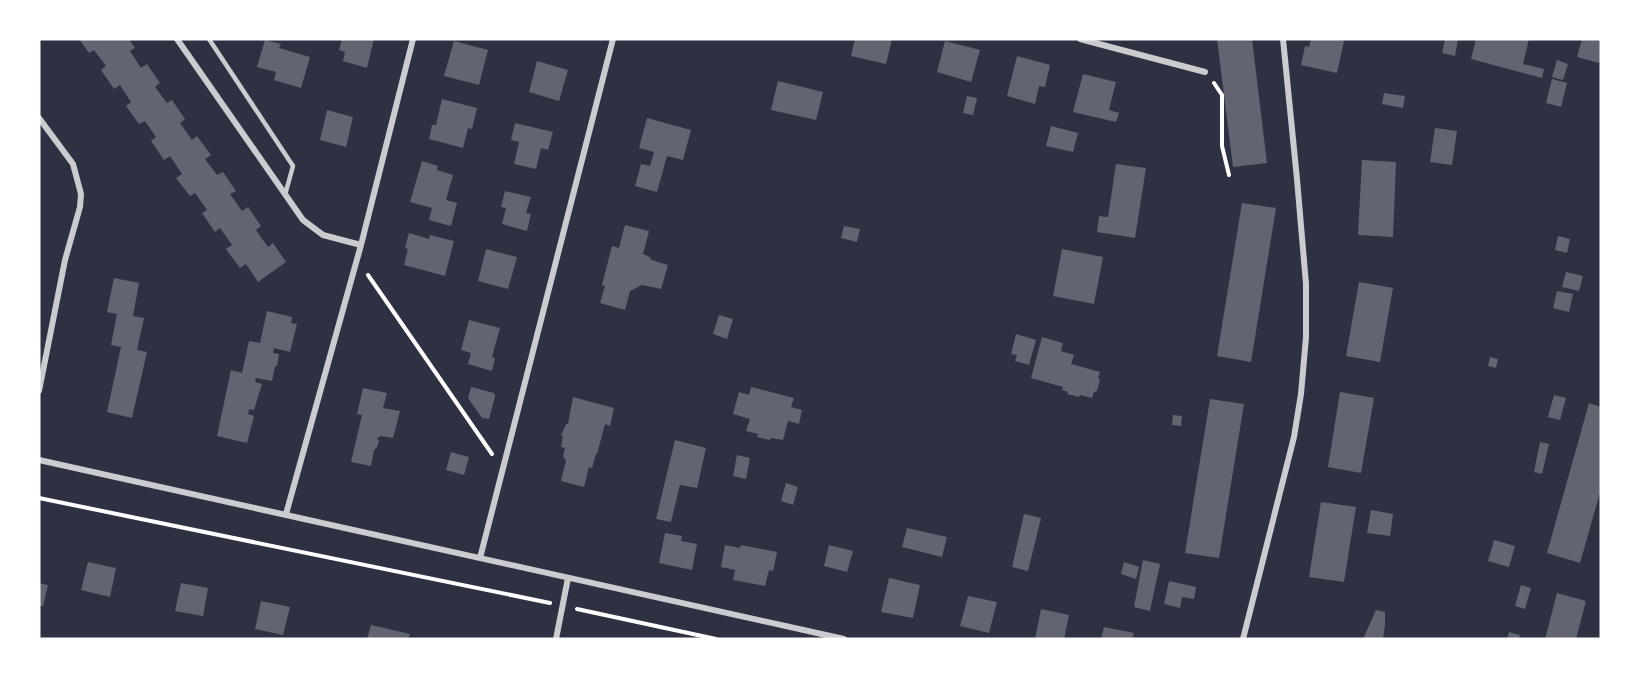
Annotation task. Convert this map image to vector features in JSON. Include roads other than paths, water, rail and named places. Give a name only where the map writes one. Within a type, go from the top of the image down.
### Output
[{"type":"street","points":[[177,39],[303,220],[323,235],[361,245]]},
{"type":"street","points":[[286,514],[361,245],[413,39]]},
{"type":"street","points":[[480,558],[613,39]]},
{"type":"street","points":[[1080,39],[1205,72]]},
{"type":"street","points":[[1243,639],[1294,438],[1306,337],[1306,284],[1283,39]]},
{"type":"street","points":[[39,118],[73,164],[81,201],[77,223],[65,260],[39,391]]},
{"type":"street","points":[[39,460],[844,639]]},
{"type":"street","points":[[556,639],[568,578]]},
{"type":"lane","points":[[210,39],[293,166],[285,195]]}]
